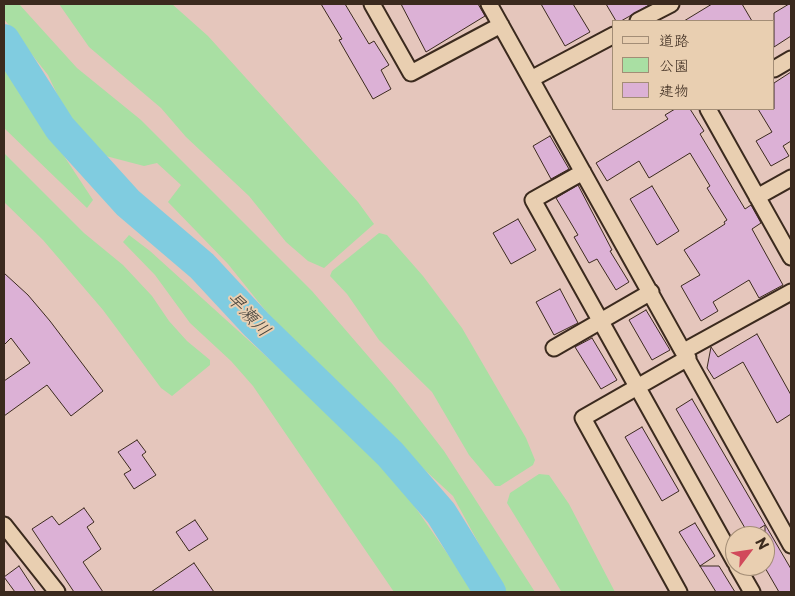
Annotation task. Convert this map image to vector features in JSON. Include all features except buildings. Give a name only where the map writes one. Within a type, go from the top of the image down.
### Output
[{"type":"street","points":[[372,4],[411,73],[501,25]]},
{"type":"street","points":[[489,4],[791,545]]},
{"type":"street","points":[[640,20],[671,4]]},
{"type":"street","points":[[532,79],[612,36]]},
{"type":"street","points":[[775,68],[791,59]]},
{"type":"street","points":[[709,110],[791,257]]},
{"type":"street","points":[[584,172],[533,200],[725,544]]},
{"type":"street","points":[[758,197],[791,178]]},
{"type":"street","points":[[554,348],[651,292]]},
{"type":"street","points":[[679,592],[583,418],[791,292]]},
{"type":"street","points":[[4,525],[57,592]]},
{"type":"street","points":[[743,576],[752,592]]},
{"type":"green space","points":[[4,4],[19,4],[77,68],[141,120],[312,291],[393,385],[444,451],[535,592],[505,592],[453,496],[327,380],[273,320],[228,264],[168,202],[181,185],[157,163],[144,166],[102,155],[65,111],[48,75],[4,19]]},
{"type":"green space","points":[[59,4],[172,4],[208,36],[358,202],[374,224],[324,268],[308,261],[286,242],[249,196],[186,137],[161,108],[89,47]]},
{"type":"green space","points":[[4,70],[35,112],[93,200],[87,208],[4,128]]},
{"type":"green space","points":[[4,153],[84,233],[123,265],[152,296],[169,321],[187,341],[210,360],[210,365],[172,396],[161,388],[103,310],[43,240],[4,202]]},
{"type":"green space","points":[[379,233],[387,235],[423,276],[462,328],[526,438],[535,460],[533,465],[500,486],[495,486],[469,455],[432,392],[379,340],[347,294],[330,276],[332,271]]},
{"type":"green space","points":[[129,235],[150,251],[363,444],[413,504],[474,592],[394,592],[253,386],[231,361],[190,323],[155,275],[123,242]]},
{"type":"green space","points":[[539,474],[549,475],[569,504],[615,592],[561,591],[507,503],[510,493]]},
{"type":"waterway","name":"早瀬川","points":[[4,40],[60,128],[128,203],[202,266],[256,324],[390,454],[441,513],[490,592]]}]
